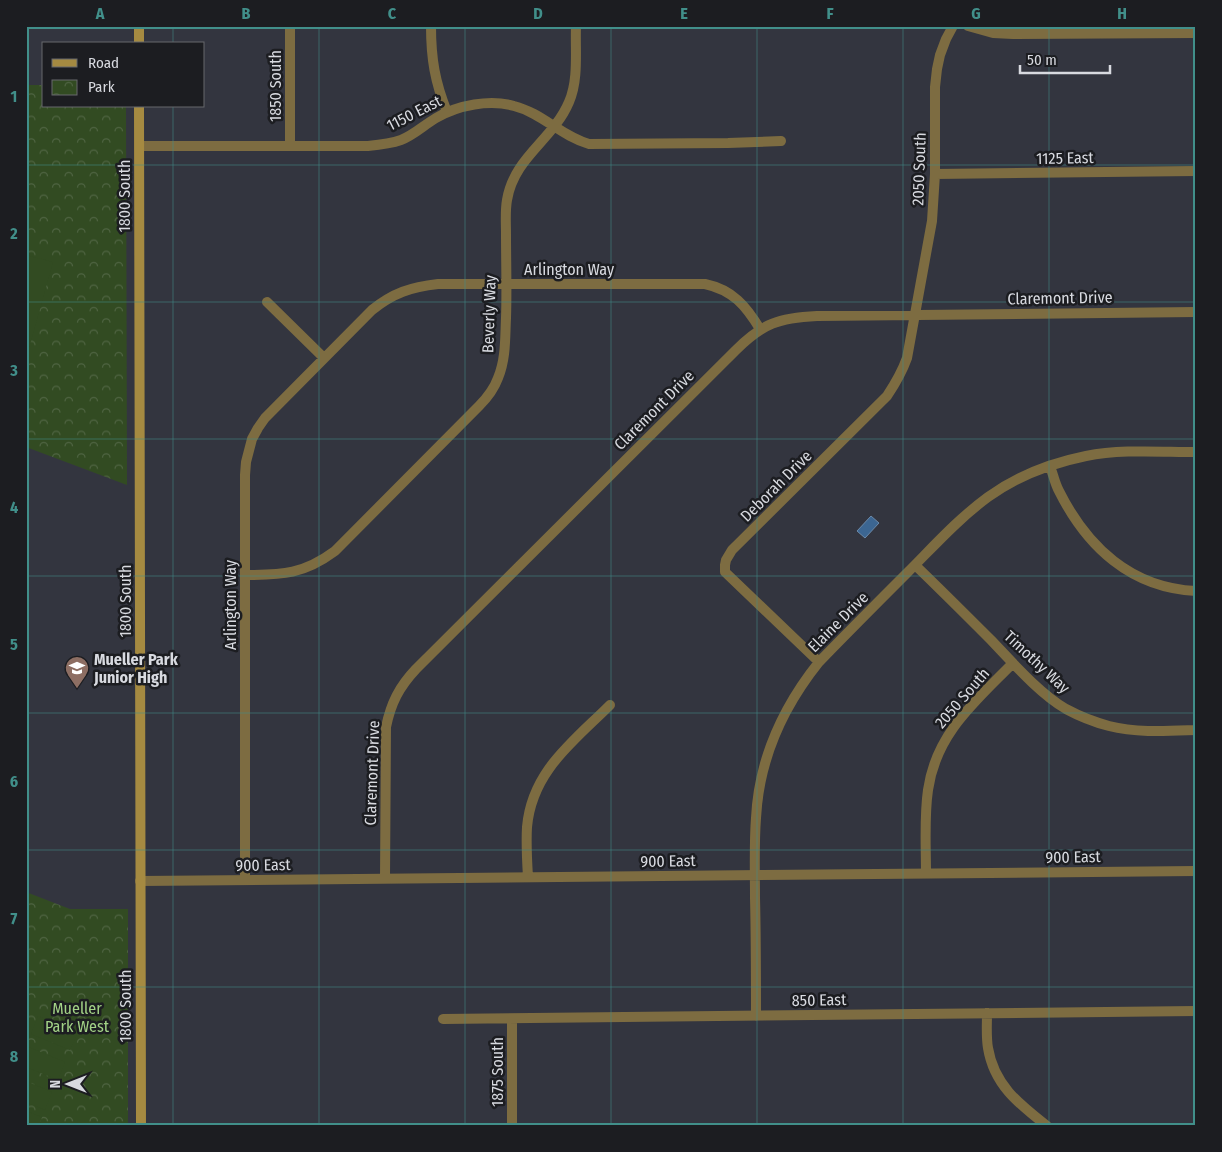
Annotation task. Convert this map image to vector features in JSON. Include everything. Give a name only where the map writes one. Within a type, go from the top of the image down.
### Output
[{"type":"main road","points":[[139,26],[139,42]]},
{"type":"main road","name":"1800 South","points":[[139,108],[141,1126]]},
{"type":"street","name":"1850 South","points":[[290,26],[290,146]]},
{"type":"street","points":[[431,26],[431,48],[435,75],[447,112]]},
{"type":"street","name":"Beverly Way","points":[[245,575],[296,572],[323,560],[335,551],[483,402],[493,389],[504,358],[505,346],[506,212],[508,191],[514,176],[523,162],[555,127],[570,101],[574,80],[576,26]]},
{"type":"street","name":"2050 South","points":[[915,315],[932,221],[937,69],[940,55],[952,26]]},
{"type":"street","points":[[968,26],[993,32],[1013,34],[1196,33]]},
{"type":"street","name":"1150 East","points":[[140,146],[367,146],[384,144],[413,134],[447,112],[466,106],[482,104],[513,105],[527,110],[579,141],[589,144],[781,141]]},
{"type":"street","name":"1125 East","points":[[935,174],[1196,171]]},
{"type":"street","name":"Arlington Way","points":[[245,880],[245,475],[252,439],[265,418],[372,310],[391,296],[420,286],[438,284],[705,284],[716,286],[736,298],[745,307],[760,329]]},
{"type":"street","points":[[267,302],[324,358]]},
{"type":"street","name":"Claremont Drive","points":[[385,879],[386,727],[392,702],[399,690],[416,669],[742,344],[760,329],[773,323],[802,317],[1196,312]]},
{"type":"street","name":"Deborah Drive","points":[[818,662],[725,572],[725,565],[732,550],[887,396],[895,385],[907,358],[915,315]]},
{"type":"street","name":"Elaine Drive","points":[[756,1016],[756,818],[761,778],[766,758],[782,717],[805,679],[818,662],[961,519],[988,497],[1018,480],[1050,466],[1087,456],[1196,452]]},
{"type":"street","points":[[1050,466],[1059,490],[1080,526],[1092,542],[1106,555],[1122,568],[1147,580],[1172,588],[1196,591]]},
{"type":"street","name":"Timothy Way","points":[[915,565],[1013,663],[1066,709],[1095,722],[1110,726],[1141,731],[1196,730]]},
{"type":"street","name":"2050 South","points":[[926,873],[926,808],[928,789],[932,770],[939,752],[948,734],[960,718],[1013,663]]},
{"type":"street","points":[[528,878],[527,827],[533,798],[539,785],[546,771],[556,758],[610,705]]},
{"type":"street","name":"900 East","points":[[140,881],[1196,871]]},
{"type":"street","name":"850 East","points":[[443,1019],[1196,1011]]},
{"type":"street","points":[[987,1013],[988,1047],[998,1076],[1006,1090],[1016,1101],[1047,1126]]},
{"type":"street","name":"1875 South","points":[[512,1019],[512,1126]]},
{"type":"green space","points":[[26,85],[42,85],[42,108],[126,108],[127,485],[26,447]]},
{"type":"green space","points":[[26,255],[53,262],[26,359]]},
{"type":"green space","name":"Mueller Park West","points":[[26,892],[70,909],[128,909],[128,1126],[26,1126]]},
{"type":"green space","points":[[38,1016],[78,1032],[70,1050],[31,1034]]},
{"type":"green space","points":[[26,1046],[65,1062],[58,1080],[26,1067]]},
{"type":"green space","points":[[26,1081],[52,1092],[45,1110],[26,1102]]},
{"type":"green space","points":[[26,1111],[42,1117],[39,1126],[26,1126]]},
{"type":"water","points":[[871,516],[879,523],[865,538],[857,531]]},
{"type":"place","name":"Mueller Park Junior High","points":[[77,689]]}]
